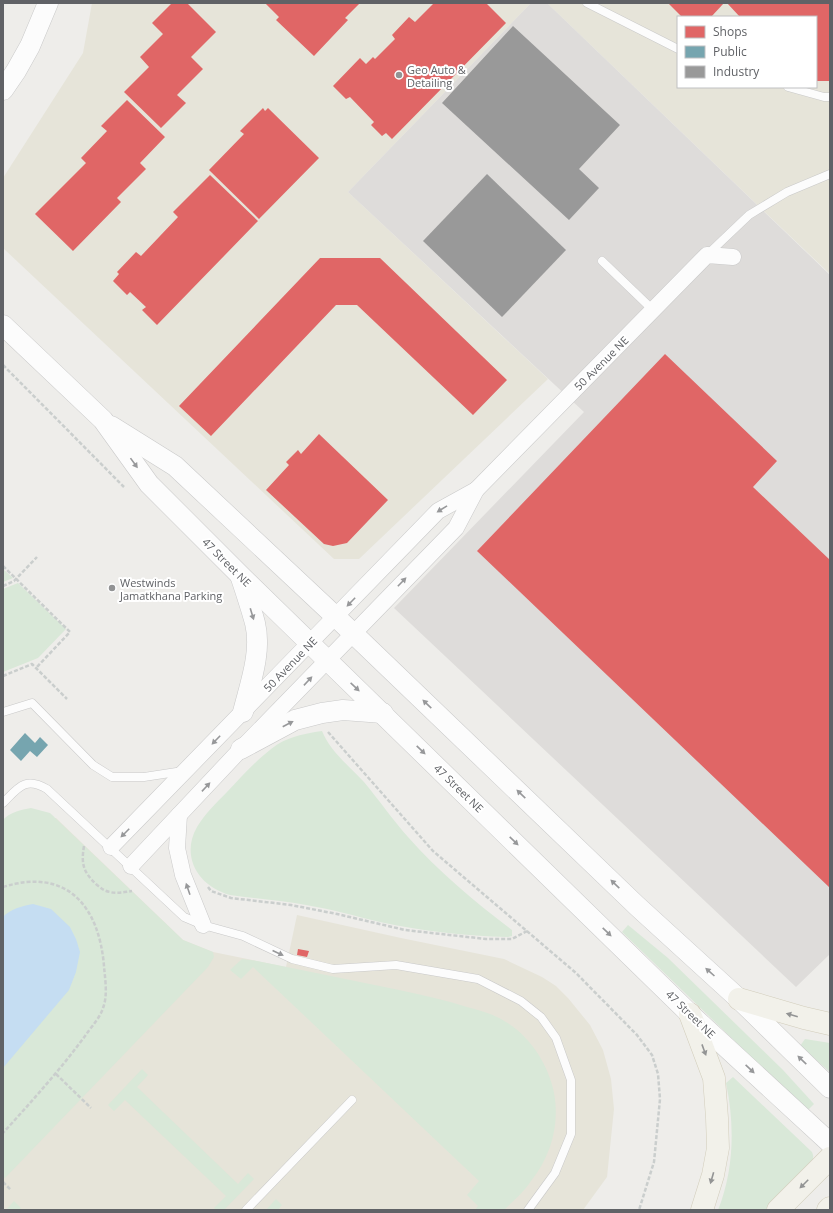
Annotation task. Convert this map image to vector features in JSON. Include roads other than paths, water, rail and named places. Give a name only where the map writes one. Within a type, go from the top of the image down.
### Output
[{"type":"main road","points":[[739,999],[830,1024]]},
{"type":"main road","points":[[690,1014],[714,1078],[717,1118],[718,1148],[716,1161],[702,1210]]},
{"type":"main road","points":[[778,1210],[830,1158]]},
{"type":"street","points":[[3,90],[30,46],[48,3]]},
{"type":"street","points":[[707,255],[733,257]]},
{"type":"street","name":"50 Avenue NE","points":[[131,866],[241,749],[456,528],[476,490],[707,255]]},
{"type":"street","name":"47 Street NE","points":[[3,325],[103,420],[149,484],[241,576],[690,1014],[830,1143]]},
{"type":"street","name":"47 Street NE","points":[[103,420],[176,466],[638,906],[739,999],[830,1088]]},
{"type":"street","name":"50 Avenue NE","points":[[111,847],[438,511],[476,490]]},
{"type":"street","points":[[241,576],[255,624],[257,646],[253,674],[243,712]]},
{"type":"street","points":[[241,749],[295,720],[343,710],[383,713]]},
{"type":"street","points":[[180,815],[177,848],[183,875],[203,925]]},
{"type":"lane","points":[[587,3],[677,48]]},
{"type":"lane","points":[[792,88],[824,97],[830,97]]},
{"type":"lane","points":[[707,255],[749,215],[787,192],[830,174]]},
{"type":"lane","points":[[602,261],[653,310]]},
{"type":"lane","points":[[3,712],[32,703],[93,765],[112,777],[144,777],[186,771]]},
{"type":"lane","points":[[3,804],[20,786],[26,783],[40,785],[47,789],[111,847],[184,917],[203,925],[243,936],[292,959],[333,969],[396,964],[478,979],[521,1001],[541,1017],[556,1038],[572,1080],[571,1134],[554,1173],[528,1210]]},
{"type":"lane","points":[[246,1210],[352,1100]]},
{"type":"water","points":[[33,904],[51,909],[70,927],[80,952],[76,972],[69,990],[3,1068],[3,917],[13,910]]},
{"type":"place","name":"Geo Auto & Detailing","points":[[399,75]]},
{"type":"place","name":"Westwinds Jamatkhana Parking","points":[[112,588]]}]
